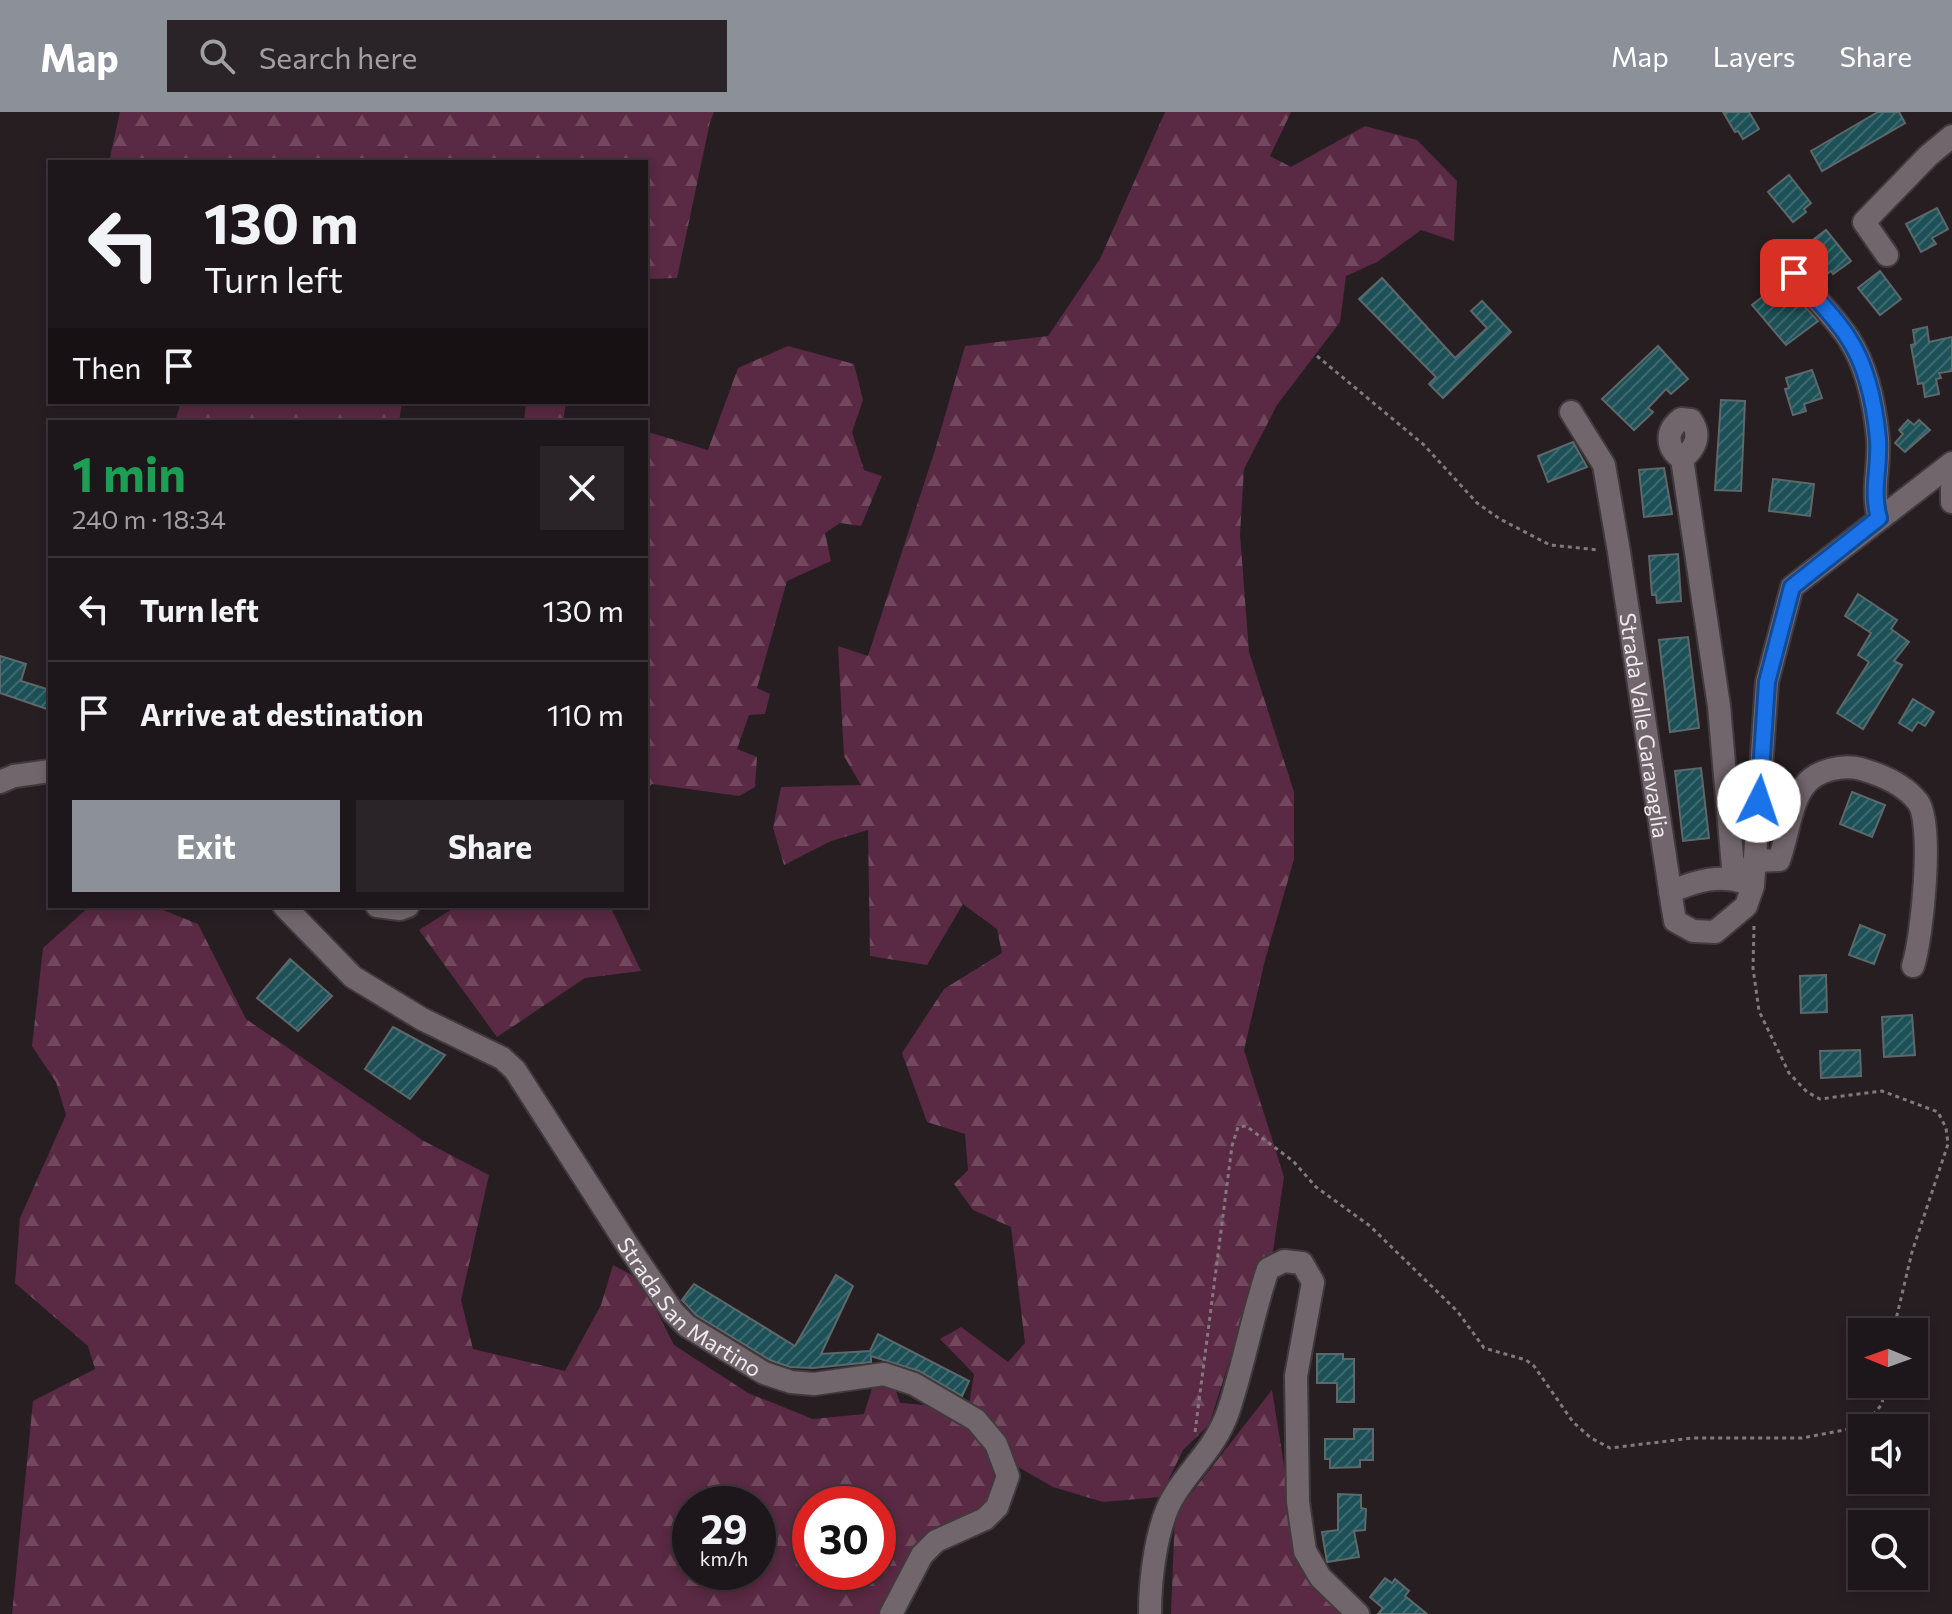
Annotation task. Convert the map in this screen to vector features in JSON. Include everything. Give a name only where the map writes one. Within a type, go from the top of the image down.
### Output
[{"type":"street","points":[[1887,255],[1864,222],[1928,156],[1952,136]]},
{"type":"street","points":[[1794,273],[1850,340],[1863,371],[1874,407],[1878,442],[1874,500],[1879,518]]},
{"type":"street","name":"Strada Valle Garavaglia","points":[[1571,412],[1604,465],[1675,921],[1693,931],[1715,932],[1746,906],[1744,882]]},
{"type":"street","points":[[1682,459],[1744,882]]},
{"type":"street","points":[[1744,882],[1754,861],[1767,682],[1792,587],[1952,463]]},
{"type":"street","points":[[1952,488],[1952,502]]},
{"type":"street","points":[[1754,861],[1779,860],[1802,788],[1812,778],[1831,769],[1855,767],[1879,774],[1900,785],[1920,804],[1924,827],[1923,922],[1913,966]]},
{"type":"street","points":[[0,782],[14,776],[48,771]]},
{"type":"street","points":[[1670,892],[1700,879],[1744,882]]},
{"type":"street","name":"Strada San Martino","points":[[286,908],[353,977],[422,1019],[502,1058],[515,1070],[628,1246],[673,1312],[687,1326],[764,1373],[791,1382],[814,1384],[884,1374],[914,1384],[976,1420],[996,1444],[1008,1476],[997,1507],[985,1519],[936,1541],[922,1555],[891,1614]]},
{"type":"street","points":[[1150,1614],[1150,1584],[1158,1542],[1172,1497],[1216,1441],[1228,1411],[1249,1327],[1268,1269],[1284,1261],[1302,1263],[1313,1282],[1296,1376],[1298,1502],[1305,1551],[1320,1577],[1358,1614]]},
{"type":"path","points":[[1317,356],[1424,445],[1477,503],[1500,519],[1550,545],[1619,552]]},
{"type":"path","points":[[1744,882],[1759,1011],[1789,1073],[1807,1092],[1820,1099],[1882,1091],[1938,1112],[1946,1128],[1948,1144],[1912,1252],[1896,1318]]},
{"type":"path","points":[[1194,1439],[1232,1146],[1238,1127],[1246,1126],[1293,1161],[1316,1187],[1379,1235],[1458,1312],[1484,1348],[1526,1360],[1534,1366],[1573,1422],[1591,1438],[1610,1448],[1693,1438],[1802,1438],[1849,1429],[1869,1420],[1882,1404],[1883,1398]]},
{"type":"green space","points":[[120,112],[714,112],[677,278],[648,279],[648,160],[109,160]]},
{"type":"green space","points":[[1165,112],[1291,112],[1270,156],[1291,167],[1365,126],[1417,140],[1457,181],[1454,241],[1421,230],[1377,262],[1346,276],[1340,322],[1277,405],[1244,469],[1240,534],[1249,652],[1294,792],[1294,859],[1265,960],[1244,1050],[1284,1177],[1273,1251],[1229,1362],[1209,1425],[1183,1450],[1160,1497],[1103,1502],[1053,1487],[1013,1464],[969,1405],[974,1374],[940,1339],[961,1327],[1008,1362],[1025,1343],[1011,1227],[973,1210],[954,1184],[968,1170],[965,1134],[927,1122],[902,1053],[944,989],[1002,953],[997,929],[963,904],[927,965],[870,956],[868,830],[831,841],[784,865],[773,828],[781,787],[861,785],[844,756],[838,646],[868,656],[935,450],[965,346],[1048,336],[1100,259]]},
{"type":"green space","points":[[788,346],[854,364],[863,400],[852,432],[864,470],[882,476],[861,526],[840,523],[825,533],[831,561],[787,581],[757,688],[770,694],[765,714],[749,715],[737,749],[757,757],[755,787],[739,796],[652,784],[648,788],[648,432],[708,450],[738,368]]},
{"type":"green space","points":[[180,404],[402,404],[399,420],[176,420]]},
{"type":"green space","points":[[526,404],[566,404],[563,420],[524,420]]},
{"type":"green space","points":[[88,908],[158,908],[198,924],[246,1019],[422,1140],[489,1175],[461,1300],[473,1349],[565,1371],[601,1305],[613,1265],[641,1280],[674,1345],[748,1393],[813,1419],[864,1414],[874,1382],[894,1385],[900,1403],[937,1408],[962,1419],[981,1438],[1001,1469],[989,1506],[924,1537],[896,1581],[896,1486],[792,1486],[792,1590],[892,1590],[880,1614],[12,1614],[33,1401],[95,1369],[88,1346],[15,1283],[20,1218],[66,1115],[56,1082],[32,1046],[43,948]]},
{"type":"green space","points":[[454,908],[611,908],[641,971],[585,978],[497,1037],[419,930]]},
{"type":"green space","points":[[1272,1390],[1298,1553],[1342,1614],[1171,1614],[1175,1514]]},
{"type":"building","points":[[1723,112],[1749,112],[1759,129],[1743,139]]},
{"type":"building","points":[[1878,112],[1899,112],[1905,123],[1822,171],[1811,151]]},
{"type":"building","points":[[1789,175],[1811,203],[1804,209],[1806,212],[1793,222],[1768,192]]},
{"type":"building","points":[[1937,208],[1948,229],[1932,238],[1936,244],[1921,252],[1906,224]]},
{"type":"building","points":[[1826,230],[1851,261],[1833,274],[1831,271],[1827,274],[1805,246]]},
{"type":"building","points":[[1880,271],[1901,299],[1880,315],[1858,288]]},
{"type":"building","points":[[1382,278],[1455,358],[1487,328],[1471,311],[1482,301],[1511,332],[1443,398],[1429,384],[1436,377],[1359,299]]},
{"type":"building","points":[[1779,284],[1795,305],[1800,301],[1818,321],[1786,345],[1752,305]]},
{"type":"building","points":[[1927,327],[1929,342],[1952,337],[1952,371],[1939,373],[1941,378],[1936,379],[1939,394],[1925,397],[1923,383],[1918,384],[1911,345],[1915,344],[1913,330]]},
{"type":"building","points":[[1658,346],[1688,379],[1671,394],[1666,389],[1648,408],[1653,412],[1634,430],[1602,399]]},
{"type":"building","points":[[1812,370],[1822,398],[1804,404],[1806,411],[1793,415],[1785,389],[1789,388],[1786,378]]},
{"type":"building","points":[[1721,400],[1745,401],[1741,491],[1715,490]]},
{"type":"building","points":[[1908,420],[1914,425],[1919,420],[1930,430],[1905,452],[1895,443],[1903,434],[1899,430]]},
{"type":"building","points":[[1573,442],[1587,467],[1548,482],[1538,456]]},
{"type":"building","points":[[1664,468],[1672,514],[1644,517],[1639,470]]},
{"type":"building","points":[[1773,479],[1814,484],[1810,516],[1769,511]]},
{"type":"building","points":[[1678,554],[1681,601],[1657,603],[1656,595],[1652,595],[1649,556]]},
{"type":"building","points":[[1858,594],[1897,620],[1891,629],[1909,642],[1894,661],[1902,665],[1863,729],[1837,713],[1869,662],[1858,655],[1871,633],[1845,616]]},
{"type":"building","points":[[1688,637],[1699,728],[1670,732],[1659,640]]},
{"type":"building","points":[[0,656],[26,664],[21,681],[48,689],[48,709],[0,693]]},
{"type":"building","points":[[1913,699],[1934,712],[1925,726],[1918,722],[1912,731],[1899,723]]},
{"type":"building","points":[[1701,768],[1709,838],[1683,841],[1675,771]]},
{"type":"building","points":[[1852,792],[1885,805],[1872,837],[1840,824]]},
{"type":"building","points":[[1860,925],[1885,935],[1874,964],[1849,955]]},
{"type":"building","points":[[290,959],[332,996],[298,1031],[257,998]]},
{"type":"building","points":[[1826,975],[1827,1012],[1801,1013],[1800,976]]},
{"type":"building","points":[[1912,1015],[1915,1055],[1884,1057],[1882,1017]]},
{"type":"building","points":[[393,1027],[445,1055],[410,1099],[365,1069]]},
{"type":"building","points":[[1860,1050],[1861,1076],[1821,1078],[1820,1051]]},
{"type":"building","points":[[836,1275],[853,1286],[821,1354],[870,1351],[878,1334],[969,1381],[962,1396],[919,1371],[871,1356],[871,1362],[813,1368],[790,1367],[770,1360],[696,1315],[682,1300],[694,1284],[795,1346]]},
{"type":"building","points":[[1317,1354],[1343,1354],[1343,1359],[1354,1359],[1354,1402],[1337,1402],[1337,1383],[1317,1383]]},
{"type":"building","points":[[1354,1429],[1373,1429],[1373,1460],[1360,1460],[1360,1467],[1330,1468],[1330,1459],[1325,1459],[1325,1439],[1354,1439]]},
{"type":"building","points":[[1338,1494],[1361,1495],[1361,1508],[1366,1509],[1365,1530],[1354,1531],[1359,1557],[1327,1562],[1322,1532],[1338,1530]]},
{"type":"building","points":[[1385,1578],[1392,1583],[1395,1579],[1409,1591],[1405,1596],[1427,1614],[1378,1614],[1383,1608],[1370,1597]]},
{"type":"route","points":[[1759,801],[1767,682],[1792,587],[1879,518],[1874,500],[1878,442],[1874,407],[1863,371],[1850,340],[1794,273]]}]
